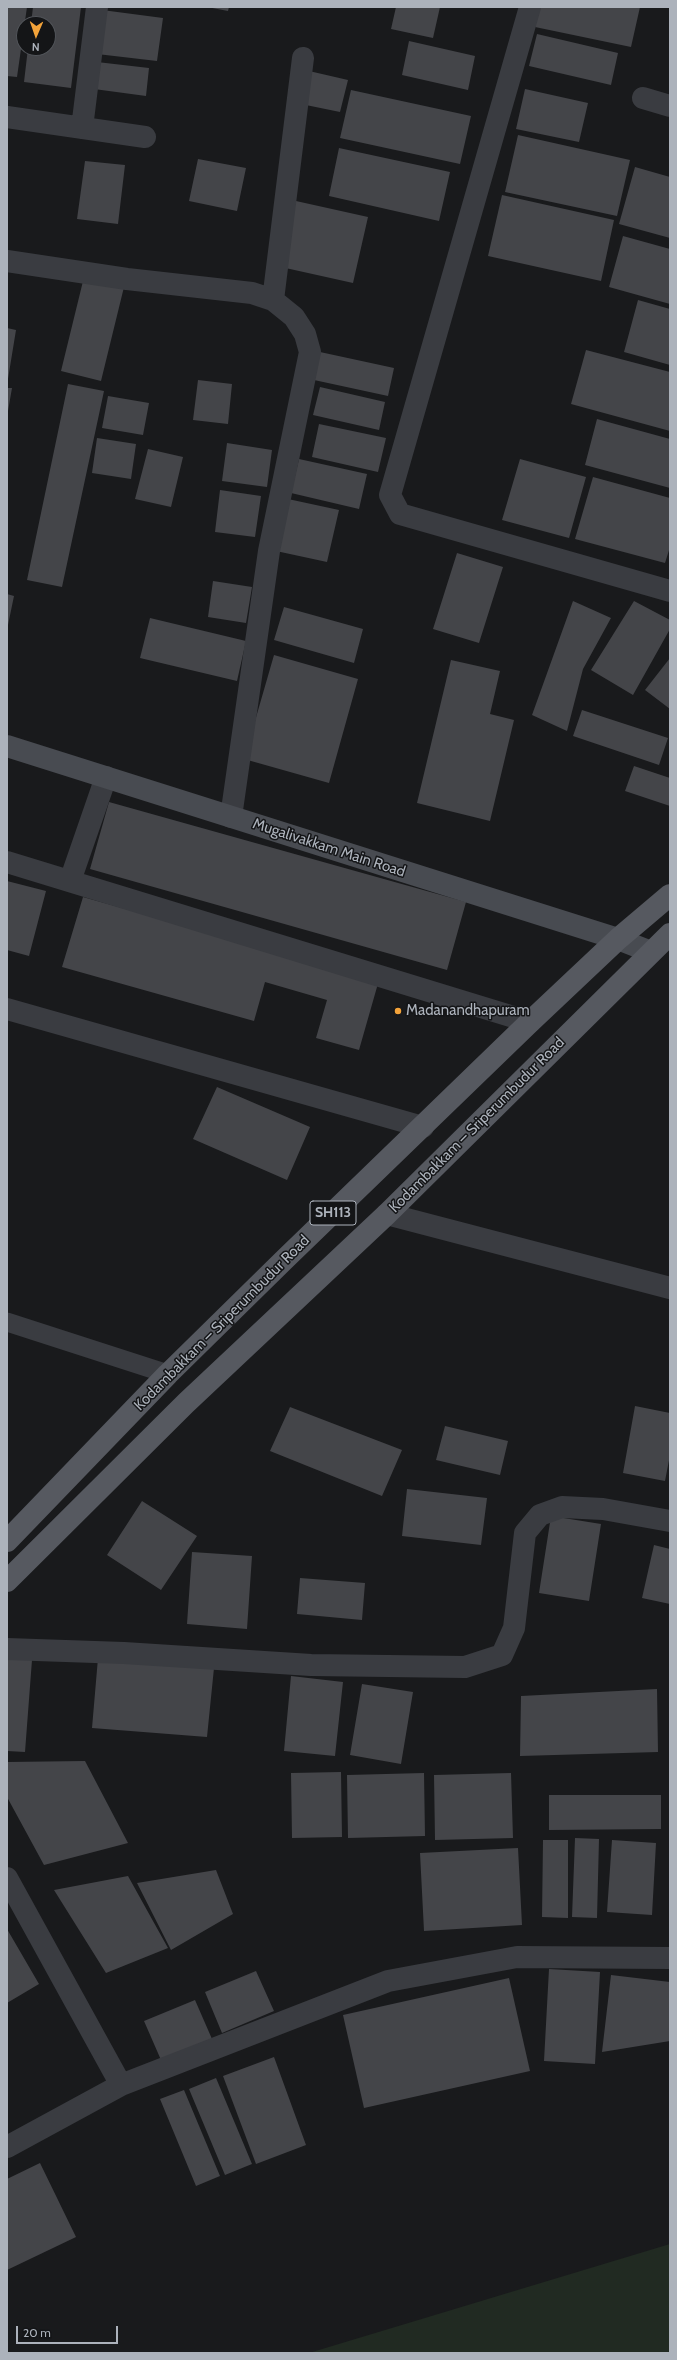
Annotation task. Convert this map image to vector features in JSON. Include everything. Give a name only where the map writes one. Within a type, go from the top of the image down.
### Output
[{"type":"main road","name":"Kodambakkam – Sriperumbudur Road","points":[[7,1542],[168,1374],[530,1022],[618,939],[670,895]]},
{"type":"main road","name":"Kodambakkam – Sriperumbudur Road","points":[[7,1581],[186,1403],[387,1214],[670,934]]},
{"type":"street","points":[[82,128],[97,7]]},
{"type":"street","points":[[530,7],[390,495],[400,514],[670,591]]},
{"type":"street","points":[[273,300],[303,58]]},
{"type":"street","points":[[644,98],[670,106]]},
{"type":"street","points":[[7,117],[145,137]]},
{"type":"street","points":[[7,261],[128,279],[252,293],[273,300],[294,317],[305,334],[310,352],[269,551],[231,816]]},
{"type":"street","name":"Mugalivakkam Main Road","points":[[7,746],[618,939],[651,952]]},
{"type":"street","points":[[70,881],[106,777]]},
{"type":"street","points":[[7,862],[530,1022]]},
{"type":"street","points":[[7,1008],[423,1127]]},
{"type":"street","points":[[387,1214],[670,1288]]},
{"type":"street","points":[[7,1649],[124,1653],[311,1665],[465,1667],[502,1655],[514,1628],[525,1533],[540,1516],[562,1507],[603,1509],[670,1521]]},
{"type":"street","points":[[7,1878],[122,2085]]},
{"type":"street","points":[[7,2147],[122,2085],[388,1981],[516,1956],[670,1958]]},
{"type":"lane","points":[[7,1322],[168,1374]]},
{"type":"shaded area","points":[[670,2244],[670,2353],[309,2353]]},
{"type":"building","points":[[7,7],[27,7],[26,16],[16,16],[16,56],[20,56],[17,77],[7,76]]},
{"type":"building","points":[[33,7],[81,7],[71,88],[24,82],[27,56],[56,56],[56,16],[32,16]]},
{"type":"building","points":[[207,7],[229,7],[228,11]]},
{"type":"building","points":[[396,7],[440,7],[433,38],[391,29]]},
{"type":"building","points":[[540,7],[640,7],[631,47],[535,27]]},
{"type":"building","points":[[102,10],[163,18],[157,61],[97,54]]},
{"type":"building","points":[[537,34],[618,53],[611,85],[529,66]]},
{"type":"building","points":[[409,41],[475,56],[468,90],[402,75]]},
{"type":"building","points":[[97,62],[149,68],[146,96],[94,89]]},
{"type":"building","points":[[309,71],[348,80],[340,112],[301,104]]},
{"type":"building","points":[[525,89],[588,103],[579,142],[516,129]]},
{"type":"building","points":[[351,90],[471,116],[460,164],[340,138]]},
{"type":"building","points":[[518,135],[630,160],[617,216],[505,192]]},
{"type":"building","points":[[339,148],[450,172],[439,221],[329,196]]},
{"type":"building","points":[[198,159],[246,168],[237,211],[189,201]]},
{"type":"building","points":[[85,161],[125,165],[118,224],[77,219]]},
{"type":"building","points":[[635,167],[670,177],[670,238],[619,224]]},
{"type":"building","points":[[502,195],[614,220],[601,281],[488,256]]},
{"type":"building","points":[[296,201],[368,217],[353,283],[281,267]]},
{"type":"building","points":[[623,236],[670,249],[670,304],[609,287]]},
{"type":"building","points":[[84,277],[124,287],[101,381],[61,371]]},
{"type":"building","points":[[638,300],[670,309],[670,365],[624,352]]},
{"type":"building","points":[[7,328],[16,330],[8,379],[7,379]]},
{"type":"building","points":[[586,350],[670,372],[670,431],[571,404]]},
{"type":"building","points":[[320,352],[394,368],[388,396],[314,380]]},
{"type":"building","points":[[198,380],[232,384],[228,424],[193,420]]},
{"type":"building","points":[[68,384],[104,391],[62,587],[27,580]]},
{"type":"building","points":[[320,387],[385,402],[379,430],[313,415]]},
{"type":"building","points":[[7,388],[12,388],[8,411],[7,411]]},
{"type":"building","points":[[108,396],[149,403],[143,435],[102,428]]},
{"type":"building","points":[[597,419],[670,439],[670,488],[585,465]]},
{"type":"building","points":[[319,424],[386,438],[378,472],[312,457]]},
{"type":"building","points":[[97,438],[136,444],[131,479],[92,473]]},
{"type":"building","points":[[227,443],[272,450],[267,487],[222,481]]},
{"type":"building","points":[[148,449],[183,457],[171,507],[135,499]]},
{"type":"building","points":[[299,459],[367,474],[359,509],[291,493]]},
{"type":"building","points":[[520,459],[586,477],[569,538],[502,520]]},
{"type":"building","points":[[593,477],[670,498],[670,547],[665,563],[575,539]]},
{"type":"building","points":[[220,490],[261,496],[255,537],[215,532]]},
{"type":"building","points":[[288,499],[339,510],[327,562],[276,551]]},
{"type":"building","points":[[457,553],[503,567],[479,643],[433,629]]},
{"type":"building","points":[[213,581],[252,587],[246,623],[208,617]]},
{"type":"building","points":[[7,594],[14,596],[8,625],[7,625]]},
{"type":"building","points":[[573,601],[611,618],[583,669],[567,731],[532,715]]},
{"type":"building","points":[[634,601],[670,620],[670,629],[633,695],[591,670]]},
{"type":"building","points":[[284,607],[363,629],[354,663],[274,640]]},
{"type":"building","points":[[150,618],[246,641],[237,681],[140,658]]},
{"type":"building","points":[[274,655],[358,679],[329,783],[244,759]]},
{"type":"building","points":[[670,658],[670,709],[645,690]]},
{"type":"building","points":[[451,660],[500,671],[490,714],[514,720],[490,821],[417,803]]},
{"type":"building","points":[[582,710],[668,738],[659,765],[573,736]]},
{"type":"building","points":[[634,766],[670,778],[670,806],[625,791]]},
{"type":"building","points":[[109,802],[466,902],[447,970],[90,869]]},
{"type":"building","points":[[7,881],[46,891],[29,956],[7,950]]},
{"type":"building","points":[[83,897],[379,980],[359,1050],[316,1038],[327,1000],[265,982],[254,1021],[62,967]]},
{"type":"building","points":[[217,1087],[310,1127],[287,1180],[193,1139]]},
{"type":"building","points":[[635,1406],[670,1413],[670,1455],[665,1481],[623,1473]]},
{"type":"building","points":[[290,1407],[402,1450],[382,1496],[270,1451]]},
{"type":"building","points":[[445,1426],[508,1441],[500,1475],[436,1460]]},
{"type":"building","points":[[407,1489],[487,1498],[481,1545],[402,1536]]},
{"type":"building","points":[[142,1501],[197,1536],[161,1590],[107,1555]]},
{"type":"building","points":[[551,1516],[601,1524],[589,1601],[539,1593]]},
{"type":"building","points":[[654,1545],[670,1549],[670,1604],[642,1598]]},
{"type":"building","points":[[192,1552],[252,1556],[247,1629],[187,1624]]},
{"type":"building","points":[[300,1578],[365,1583],[362,1620],[297,1614]]},
{"type":"building","points":[[98,1658],[214,1668],[207,1737],[92,1728]]},
{"type":"building","points":[[7,1659],[32,1660],[25,1752],[7,1751]]},
{"type":"building","points":[[291,1676],[343,1682],[335,1756],[284,1751]]},
{"type":"building","points":[[362,1684],[413,1692],[401,1764],[350,1755]]},
{"type":"building","points":[[657,1689],[658,1752],[520,1756],[521,1696]]},
{"type":"building","points":[[85,1761],[128,1843],[44,1865],[7,1797],[7,1762]]},
{"type":"building","points":[[341,1772],[342,1837],[292,1838],[291,1773]]},
{"type":"building","points":[[424,1773],[425,1836],[348,1838],[347,1775]]},
{"type":"building","points":[[511,1773],[513,1838],[435,1840],[434,1775]]},
{"type":"building","points":[[549,1795],[661,1795],[661,1829],[549,1830]]},
{"type":"building","points":[[575,1838],[599,1839],[597,1918],[572,1917]]},
{"type":"building","points":[[543,1840],[568,1840],[568,1918],[542,1917]]},
{"type":"building","points":[[612,1840],[656,1843],[652,1915],[607,1912]]},
{"type":"building","points":[[518,1848],[522,1925],[424,1931],[420,1853]]},
{"type":"building","points":[[216,1870],[233,1914],[171,1950],[137,1883]]},
{"type":"building","points":[[128,1876],[168,1948],[106,1973],[54,1890]]},
{"type":"building","points":[[7,1929],[39,1984],[7,2003]]},
{"type":"building","points":[[549,1969],[600,1972],[595,2064],[544,2061]]},
{"type":"building","points":[[256,1971],[274,2011],[222,2033],[205,1992]]},
{"type":"building","points":[[611,1975],[670,1982],[670,2041],[602,2052]]},
{"type":"building","points":[[509,1978],[530,2071],[364,2108],[343,2015]]},
{"type":"building","points":[[195,2000],[212,2039],[161,2060],[144,2021]]},
{"type":"building","points":[[274,2057],[306,2145],[256,2164],[223,2076]]},
{"type":"building","points":[[216,2078],[252,2164],[225,2175],[189,2089]]},
{"type":"building","points":[[184,2090],[220,2176],[196,2186],[160,2099]]},
{"type":"building","points":[[40,2163],[76,2237],[7,2270],[7,2179]]},
{"type":"place","name":"Madanandhapuram","points":[[398,1011]]}]
